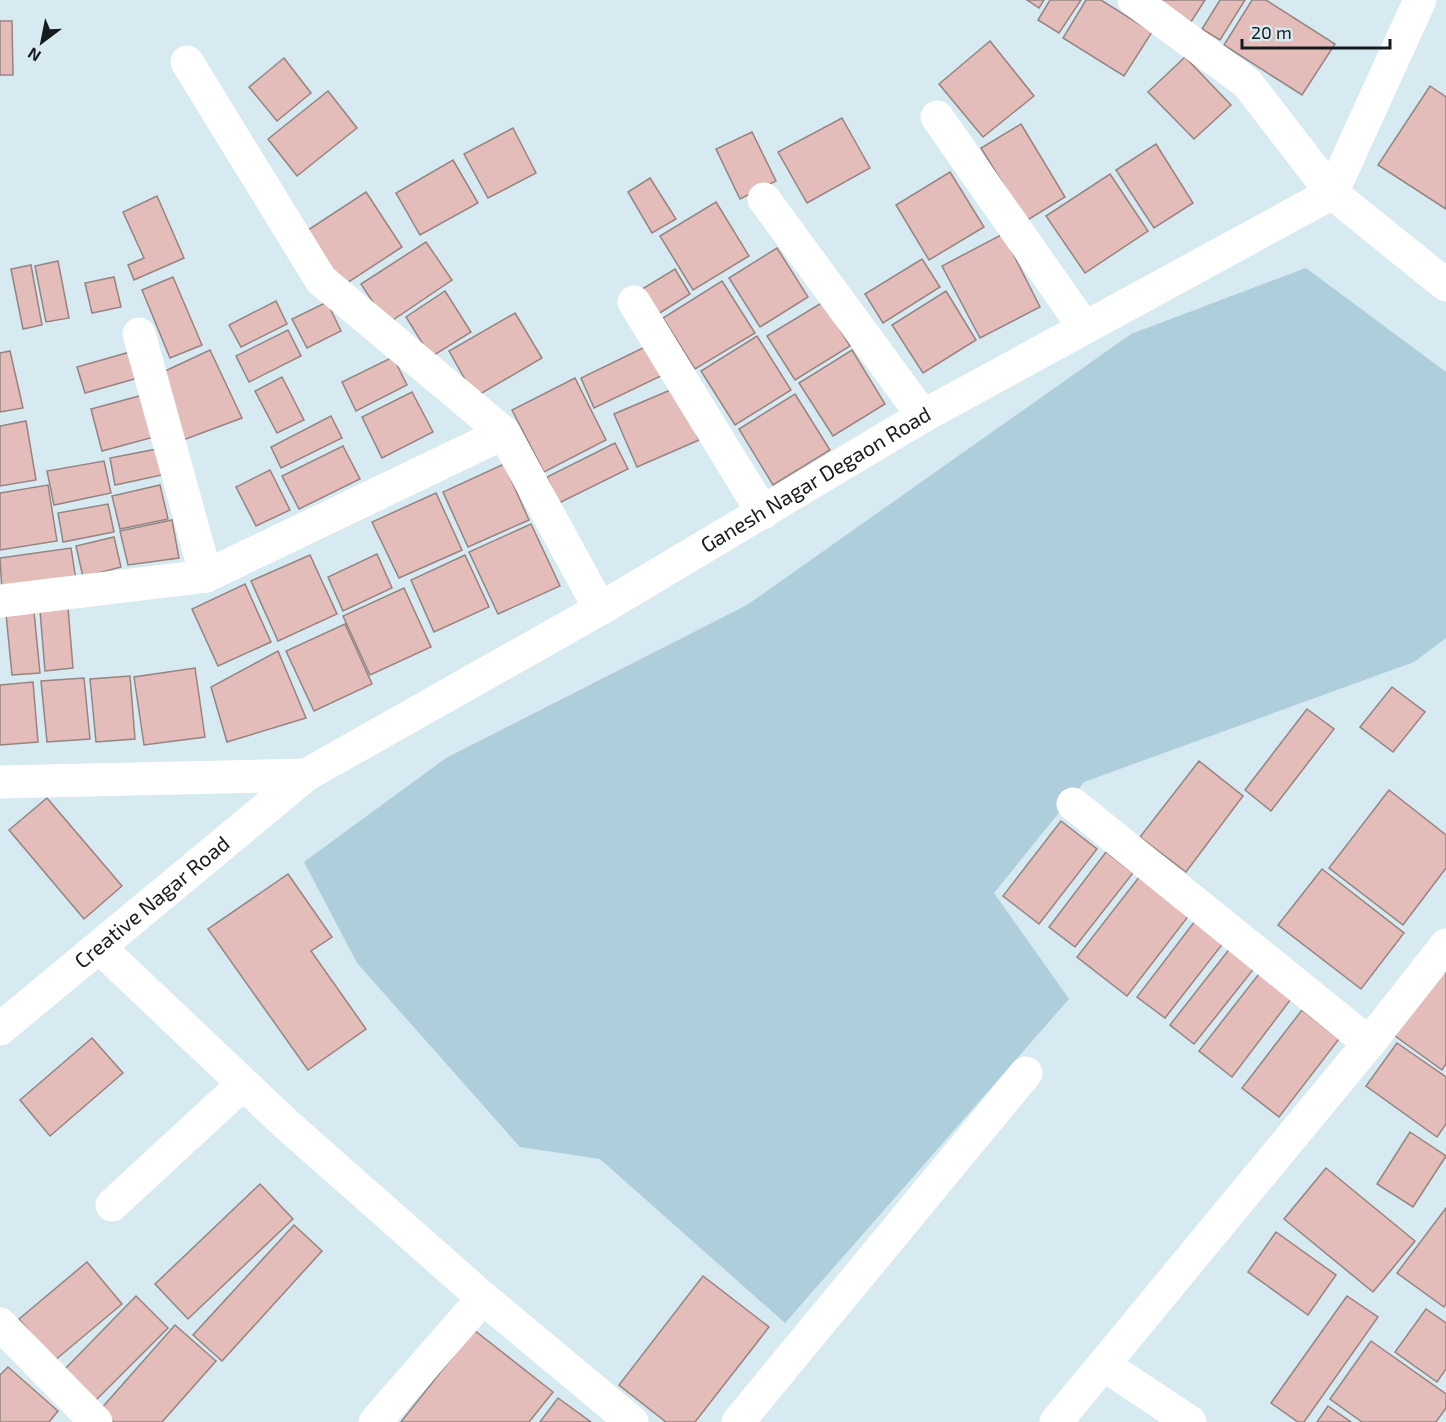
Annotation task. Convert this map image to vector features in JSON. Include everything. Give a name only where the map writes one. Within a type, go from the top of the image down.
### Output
[{"type":"street","points":[[1134,0],[1247,83],[1332,193],[1446,285]]},
{"type":"street","points":[[1332,193],[1420,0]]},
{"type":"street","points":[[187,62],[321,280],[504,433],[600,609]]},
{"type":"street","points":[[937,117],[1084,327]]},
{"type":"street","name":"Ganesh Nagar Degaon Road","points":[[306,775],[600,609],[923,416],[1332,193]]},
{"type":"street","points":[[764,199],[923,416]]},
{"type":"street","points":[[634,302],[763,513]]},
{"type":"street","points":[[139,334],[206,576]]},
{"type":"street","points":[[0,601],[206,576],[504,433]]},
{"type":"street","points":[[0,782],[306,775]]},
{"type":"street","name":"Creative Nagar Road","points":[[0,1029],[306,775]]},
{"type":"street","points":[[1073,804],[1369,1043]]},
{"type":"street","points":[[1056,1422],[1369,1043],[1446,945]]},
{"type":"street","points":[[99,947],[243,1084],[483,1298],[632,1422]]},
{"type":"street","points":[[738,1422],[1026,1073]]},
{"type":"street","points":[[112,1205],[243,1084]]},
{"type":"street","points":[[375,1422],[483,1298]]},
{"type":"street","points":[[0,1324],[96,1422]]},
{"type":"street","points":[[1104,1365],[1190,1422]]},
{"type":"shaded area","points":[[1306,268],[1446,372],[1446,638],[1414,662],[1084,782],[994,893],[1069,999],[785,1323],[600,1159],[520,1147],[357,963],[304,862],[446,758],[747,605],[1131,334]]},
{"type":"building","points":[[1027,0],[1044,0],[1039,8]]},
{"type":"building","points":[[1050,0],[1081,0],[1059,33],[1038,20]]},
{"type":"building","points":[[1086,0],[1101,0],[1152,32],[1124,76],[1063,38]]},
{"type":"building","points":[[1157,0],[1205,0],[1191,22]]},
{"type":"building","points":[[1220,0],[1245,0],[1220,40],[1202,29]]},
{"type":"building","points":[[1252,0],[1266,0],[1335,44],[1302,95],[1224,45]]},
{"type":"building","points":[[0,21],[12,21],[13,75],[0,75]]},
{"type":"building","points":[[990,41],[1034,96],[983,137],[939,84]]},
{"type":"building","points":[[1185,57],[1231,105],[1194,139],[1148,92]]},
{"type":"building","points":[[284,58],[311,93],[277,121],[249,87]]},
{"type":"building","points":[[1430,86],[1446,97],[1446,209],[1378,165]]},
{"type":"building","points":[[328,91],[357,128],[297,176],[268,139]]},
{"type":"building","points":[[842,118],[870,168],[807,203],[778,152]]},
{"type":"building","points":[[1021,124],[1065,197],[1026,221],[981,148]]},
{"type":"building","points":[[513,128],[536,173],[488,198],[464,154]]},
{"type":"building","points":[[752,132],[776,181],[740,199],[716,149]]},
{"type":"building","points":[[1156,144],[1193,203],[1154,228],[1116,170]]},
{"type":"building","points":[[453,160],[478,203],[420,235],[396,193]]},
{"type":"building","points":[[950,172],[984,227],[929,260],[896,205]]},
{"type":"building","points":[[1110,174],[1148,231],[1085,273],[1046,216]]},
{"type":"building","points":[[650,178],[676,219],[652,233],[628,192]]},
{"type":"building","points":[[366,192],[402,247],[341,287],[305,232]]},
{"type":"building","points":[[157,196],[184,258],[134,280],[128,265],[144,258],[123,212]]},
{"type":"building","points":[[716,202],[749,256],[693,290],[660,236]]},
{"type":"building","points":[[1003,234],[1040,307],[980,338],[942,266]]},
{"type":"building","points":[[426,242],[452,280],[387,324],[361,284]]},
{"type":"building","points":[[777,248],[808,297],[760,327],[729,278]]},
{"type":"building","points":[[922,259],[940,287],[883,323],[865,294]]},
{"type":"building","points":[[58,261],[69,318],[46,322],[35,266]]},
{"type":"building","points":[[31,265],[42,325],[23,329],[11,269]]},
{"type":"building","points":[[675,269],[690,294],[655,316],[639,291]]},
{"type":"building","points":[[114,277],[121,307],[92,313],[85,283]]},
{"type":"building","points":[[173,277],[202,345],[170,358],[142,290]]},
{"type":"building","points":[[722,281],[755,333],[695,369],[663,318]]},
{"type":"building","points":[[445,291],[471,332],[431,357],[406,317]]},
{"type":"building","points":[[946,291],[976,340],[923,373],[892,325]]},
{"type":"building","points":[[276,301],[287,324],[241,347],[229,325]]},
{"type":"building","points":[[327,302],[341,331],[307,348],[292,319]]},
{"type":"building","points":[[823,302],[850,346],[795,380],[767,336]]},
{"type":"building","points":[[515,313],[542,358],[475,397],[449,351]]},
{"type":"building","points":[[288,330],[301,356],[249,382],[236,356]]},
{"type":"building","points":[[757,336],[791,390],[735,425],[701,371]]},
{"type":"building","points":[[649,345],[663,375],[594,408],[581,378]]},
{"type":"building","points":[[210,350],[242,418],[183,440],[163,372]]},
{"type":"building","points":[[852,350],[885,404],[833,436],[799,383]]},
{"type":"building","points":[[10,351],[23,408],[0,412],[0,353]]},
{"type":"building","points":[[130,352],[138,378],[85,393],[77,367]]},
{"type":"building","points":[[393,357],[407,385],[356,411],[342,382]]},
{"type":"building","points":[[282,377],[304,420],[277,433],[255,391]]},
{"type":"building","points":[[575,378],[606,440],[544,472],[512,410]]},
{"type":"building","points":[[675,388],[699,440],[637,467],[614,414]]},
{"type":"building","points":[[412,392],[433,432],[382,458],[362,417]]},
{"type":"building","points":[[795,394],[830,450],[773,485],[739,429]]},
{"type":"building","points":[[143,395],[154,437],[102,451],[91,409]]},
{"type":"building","points":[[331,416],[342,438],[281,468],[271,447]]},
{"type":"building","points":[[26,421],[36,480],[0,486],[0,426]]},
{"type":"building","points":[[615,443],[628,469],[559,503],[547,477]]},
{"type":"building","points":[[343,446],[360,479],[299,509],[282,476]]},
{"type":"building","points":[[157,449],[162,475],[115,485],[110,458]]},
{"type":"building","points":[[104,461],[111,493],[54,505],[47,471]]},
{"type":"building","points":[[504,464],[529,520],[468,547],[443,492]]},
{"type":"building","points":[[270,470],[290,510],[256,526],[236,487]]},
{"type":"building","points":[[48,485],[57,541],[0,550],[0,493]]},
{"type":"building","points":[[160,485],[168,519],[120,529],[112,496]]},
{"type":"building","points":[[436,493],[462,550],[399,578],[372,522]]},
{"type":"building","points":[[108,504],[114,532],[63,542],[58,513]]},
{"type":"building","points":[[172,520],[179,558],[128,565],[120,531]]},
{"type":"building","points":[[531,524],[560,586],[498,614],[469,552]]},
{"type":"building","points":[[114,537],[121,567],[83,577],[76,546]]},
{"type":"building","points":[[71,548],[76,580],[2,591],[0,558]]},
{"type":"building","points":[[377,554],[392,588],[343,611],[328,577]]},
{"type":"building","points":[[310,555],[337,614],[278,641],[251,581]]},
{"type":"building","points":[[465,555],[489,607],[434,632],[411,580]]},
{"type":"building","points":[[245,584],[271,642],[218,666],[192,609]]},
{"type":"building","points":[[404,588],[431,647],[370,675],[343,616]]},
{"type":"building","points":[[68,608],[73,668],[45,671],[40,611]]},
{"type":"building","points":[[34,612],[40,673],[12,675],[6,614]]},
{"type":"building","points":[[345,624],[372,684],[314,711],[286,651]]},
{"type":"building","points":[[278,651],[306,718],[227,742],[211,687]]},
{"type":"building","points":[[195,668],[205,737],[144,745],[134,677]]},
{"type":"building","points":[[130,676],[135,739],[96,742],[90,679]]},
{"type":"building","points":[[84,678],[90,739],[47,742],[41,681]]},
{"type":"building","points":[[33,682],[38,742],[0,745],[0,685]]},
{"type":"building","points":[[1392,687],[1425,712],[1393,752],[1360,727]]},
{"type":"building","points":[[1307,709],[1334,729],[1271,811],[1245,790]]},
{"type":"building","points":[[1199,761],[1243,796],[1186,872],[1140,837]]},
{"type":"building","points":[[1389,790],[1446,835],[1446,868],[1403,925],[1329,868]]},
{"type":"building","points":[[47,798],[122,886],[84,919],[9,830]]},
{"type":"building","points":[[1061,821],[1097,849],[1039,924],[1003,896]]},
{"type":"building","points":[[1106,852],[1133,873],[1075,947],[1049,927]]},
{"type":"building","points":[[1322,869],[1404,933],[1361,989],[1278,925]]},
{"type":"building","points":[[288,874],[332,937],[311,951],[366,1029],[308,1070],[208,929]]},
{"type":"building","points":[[1140,876],[1190,914],[1127,996],[1077,957]]},
{"type":"building","points":[[1195,921],[1224,942],[1165,1018],[1137,997]]},
{"type":"building","points":[[1231,947],[1256,966],[1194,1044],[1170,1025]]},
{"type":"building","points":[[1435,965],[1446,973],[1446,1064],[1442,1070],[1387,1030]]},
{"type":"building","points":[[1262,970],[1294,995],[1232,1077],[1199,1051]]},
{"type":"building","points":[[1302,1010],[1339,1039],[1279,1117],[1242,1088]]},
{"type":"building","points":[[92,1038],[123,1073],[50,1136],[20,1100]]},
{"type":"building","points":[[1397,1043],[1446,1077],[1446,1124],[1437,1137],[1366,1086]]},
{"type":"building","points":[[1410,1132],[1446,1156],[1413,1207],[1377,1184]]},
{"type":"building","points":[[1326,1168],[1415,1241],[1373,1292],[1284,1219]]},
{"type":"building","points":[[260,1184],[293,1219],[188,1319],[155,1284]]},
{"type":"building","points":[[1446,1208],[1446,1304],[1444,1307],[1397,1273]]},
{"type":"building","points":[[294,1225],[322,1251],[222,1361],[193,1335]]},
{"type":"building","points":[[1276,1232],[1336,1275],[1308,1315],[1248,1272]]},
{"type":"building","points":[[87,1262],[122,1304],[54,1361],[19,1319]]},
{"type":"building","points":[[703,1276],[769,1327],[695,1422],[666,1422],[619,1385]]},
{"type":"building","points":[[136,1296],[168,1328],[93,1403],[62,1372]]},
{"type":"building","points":[[1347,1296],[1378,1317],[1304,1422],[1298,1422],[1271,1403]]},
{"type":"building","points":[[1426,1309],[1446,1323],[1446,1369],[1437,1382],[1395,1352]]},
{"type":"building","points":[[175,1325],[216,1361],[162,1422],[114,1422],[100,1410]]},
{"type":"building","points":[[474,1330],[553,1392],[529,1422],[401,1422]]},
{"type":"building","points":[[1371,1341],[1446,1394],[1446,1408],[1436,1422],[1362,1422],[1330,1399]]},
{"type":"building","points":[[8,1367],[58,1411],[49,1422],[0,1422],[0,1375]]},
{"type":"building","points":[[558,1398],[591,1422],[540,1422]]},
{"type":"building","points":[[1328,1406],[1351,1422],[1317,1422]]}]
